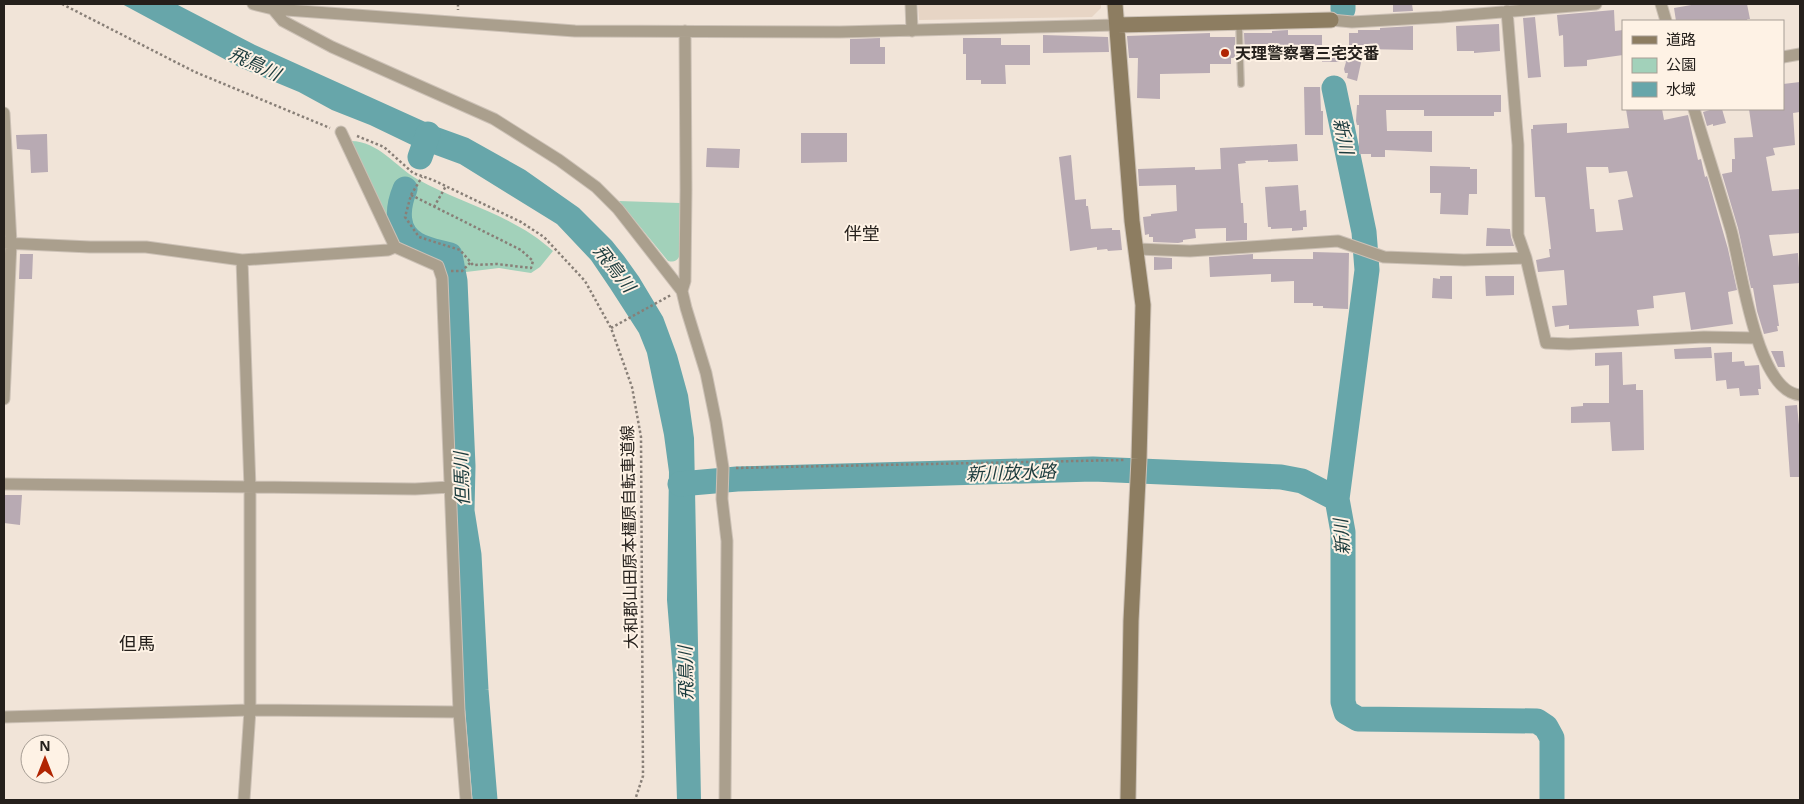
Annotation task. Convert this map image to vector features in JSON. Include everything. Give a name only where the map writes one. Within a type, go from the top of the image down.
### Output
[{"type":"street","points":[[253,4],[273,9],[575,31],[760,32],[912,31],[1239,22],[1362,21],[1442,17],[1483,8],[1507,11],[1596,4]]},
{"type":"street","points":[[911,4],[912,31]]},
{"type":"street","points":[[1115,4],[1132,221],[1143,305],[1139,459],[1131,621],[1128,800]]},
{"type":"street","points":[[1661,4],[1666,20]]},
{"type":"street","points":[[273,9],[283,21],[332,47],[494,120],[559,160],[596,187],[618,209],[682,291],[706,373],[723,468],[722,499],[727,541],[726,800]]},
{"type":"street","points":[[1507,11],[1518,144],[1518,234],[1526,258],[1546,343],[1569,344],[1704,337],[1756,338]]},
{"type":"street","points":[[682,291],[685,281],[685,31]]},
{"type":"street","points":[[1784,57],[1800,54]]},
{"type":"street","points":[[1694,110],[1732,232],[1756,338],[1768,364],[1782,387],[1793,395],[1800,395]]},
{"type":"street","points":[[4,113],[7,243],[4,399]]},
{"type":"street","points":[[340,132],[395,247],[438,266],[442,278],[459,712],[466,800]]},
{"type":"street","points":[[1137,249],[1190,250],[1338,241],[1384,257],[1464,260],[1526,258]]},
{"type":"street","points":[[7,243],[90,247],[146,247],[242,260],[388,250],[395,247]]},
{"type":"street","points":[[242,260],[250,488],[250,710],[244,800]]},
{"type":"street","points":[[4,484],[250,488],[415,489],[450,487]]},
{"type":"street","points":[[4,718],[250,710],[459,712]]},
{"type":"lane","points":[[1239,22],[1241,84]]},
{"type":"path","name":"大和郡山田原本橿原自転車道線","points":[[62,4],[195,72],[340,132],[384,147],[413,173],[433,180],[521,222],[544,237],[585,281],[612,327],[632,387],[641,437],[643,776],[635,800]]},
{"type":"path","points":[[411,195],[522,250],[533,261],[531,268],[497,264],[473,265],[460,250],[419,237],[405,217],[411,195],[423,176]]},
{"type":"path","points":[[434,207],[446,186]]},
{"type":"path","points":[[440,271],[462,271],[470,263]]},
{"type":"path","points":[[612,327],[669,296]]},
{"type":"path","points":[[723,468],[1139,459]]},
{"type":"shaded area","points":[[1101,4],[1101,8],[1092,17],[919,20],[918,5]]},
{"type":"green space","points":[[351,141],[370,145],[417,179],[522,228],[553,251],[540,267],[531,273],[499,268],[466,272],[459,268],[448,267],[439,259],[410,247],[397,234],[389,222],[368,181]]},
{"type":"green space","points":[[619,201],[680,203],[679,257],[677,260],[668,261]]},
{"type":"water","name":"飛鳥川","points":[[122,4],[176,4],[255,45],[432,125],[468,138],[525,170],[579,208],[612,241],[624,256],[663,317],[677,355],[688,395],[694,438],[701,800],[677,800],[673,674],[667,600],[669,472],[664,435],[647,353],[639,333],[591,260],[557,224],[460,164],[422,150],[370,125],[332,110],[299,92],[239,67]]},
{"type":"building","points":[[1393,4],[1412,4],[1413,11],[1393,12]]},
{"type":"building","points":[[1697,4],[1747,4],[1750,19],[1676,20],[1674,8]]},
{"type":"building","points":[[1614,10],[1615,31],[1622,30],[1622,55],[1587,60],[1587,66],[1564,67],[1563,35],[1559,36],[1557,15]]},
{"type":"building","points":[[1535,17],[1541,77],[1528,78],[1523,18]]},
{"type":"building","points":[[1499,24],[1500,51],[1474,53],[1474,51],[1457,51],[1456,26]]},
{"type":"building","points":[[1413,26],[1413,50],[1364,49],[1357,81],[1347,78],[1348,73],[1345,73],[1344,69],[1346,62],[1322,62],[1322,54],[1270,54],[1270,58],[1245,58],[1244,33],[1272,33],[1272,31],[1288,30],[1288,35],[1322,35],[1322,49],[1349,49],[1349,33],[1358,33],[1358,30],[1380,30],[1380,28]]},
{"type":"building","points":[[1210,33],[1210,37],[1235,37],[1235,58],[1231,58],[1231,64],[1210,64],[1210,73],[1160,74],[1160,99],[1137,98],[1138,58],[1129,58],[1127,36]]},
{"type":"building","points":[[1043,35],[1108,37],[1109,52],[1043,53]]},
{"type":"building","points":[[880,38],[880,47],[885,47],[885,64],[850,64],[850,39]]},
{"type":"building","points":[[963,38],[1001,38],[1001,45],[1030,45],[1030,65],[1005,65],[1006,84],[981,84],[981,80],[966,80],[966,54],[963,54]]},
{"type":"building","points":[[1800,82],[1800,112],[1793,113],[1795,145],[1773,148],[1775,155],[1766,157],[1772,191],[1800,189],[1800,233],[1769,235],[1773,256],[1798,253],[1800,283],[1773,285],[1779,326],[1777,326],[1778,331],[1764,334],[1753,288],[1751,288],[1738,228],[1722,174],[1732,172],[1732,159],[1735,159],[1734,138],[1753,137],[1749,110],[1784,110],[1784,84]]},
{"type":"building","points":[[1304,87],[1320,87],[1323,135],[1305,135]]},
{"type":"building","points":[[1359,95],[1501,95],[1501,112],[1494,112],[1494,116],[1424,116],[1424,110],[1386,110],[1387,131],[1432,131],[1432,152],[1385,150],[1385,157],[1371,157],[1371,154],[1359,154],[1359,125],[1357,125],[1356,121]]},
{"type":"building","points":[[1626,110],[1662,110],[1664,120],[1688,115],[1698,160],[1701,159],[1705,177],[1707,176],[1728,249],[1737,290],[1728,292],[1733,324],[1691,330],[1685,292],[1653,296],[1654,308],[1637,310],[1639,326],[1569,329],[1569,325],[1555,327],[1552,306],[1567,305],[1564,270],[1538,272],[1536,260],[1550,257],[1549,249],[1551,249],[1545,197],[1535,197],[1531,129],[1533,129],[1533,125],[1567,123],[1567,133],[1629,128]],"holes":[[[1586,167],[1608,167],[1609,173],[1627,171],[1633,197],[1618,200],[1623,230],[1596,232],[1594,209],[1590,209]]]},
{"type":"building","points":[[1722,110],[1726,123],[1707,126],[1703,112]]},
{"type":"building","points":[[801,133],[847,133],[847,162],[801,163]]},
{"type":"building","points":[[47,134],[48,172],[31,173],[30,150],[17,149],[16,135]]},
{"type":"building","points":[[1297,144],[1298,161],[1245,161],[1246,163],[1238,164],[1244,223],[1247,223],[1247,240],[1226,241],[1226,228],[1195,229],[1196,238],[1183,240],[1183,242],[1178,243],[1153,242],[1153,237],[1149,237],[1149,234],[1145,235],[1143,217],[1151,216],[1151,214],[1177,211],[1176,185],[1139,186],[1138,169],[1195,167],[1195,170],[1221,169],[1220,148]]},
{"type":"building","points":[[707,148],[740,149],[739,168],[706,167]]},
{"type":"building","points":[[1071,155],[1075,200],[1086,199],[1091,229],[1112,228],[1112,230],[1120,230],[1122,250],[1097,250],[1097,247],[1070,251],[1059,157]]},
{"type":"building","points":[[1430,166],[1470,167],[1470,169],[1477,169],[1477,194],[1469,194],[1468,215],[1440,214],[1441,193],[1430,193]]},
{"type":"building","points":[[1298,185],[1300,211],[1306,210],[1307,227],[1303,227],[1303,230],[1292,231],[1292,228],[1271,229],[1271,227],[1268,227],[1265,187]]},
{"type":"building","points":[[1487,228],[1510,229],[1514,246],[1486,246]]},
{"type":"building","points":[[1313,252],[1349,253],[1348,309],[1323,308],[1323,306],[1313,306],[1313,303],[1294,303],[1294,281],[1271,282],[1271,274],[1210,277],[1209,257],[1253,254],[1253,259],[1313,259]]},
{"type":"building","points":[[20,254],[33,254],[32,279],[19,279]]},
{"type":"building","points":[[1154,257],[1172,258],[1172,269],[1154,270]]},
{"type":"building","points":[[1440,276],[1452,276],[1452,299],[1432,298],[1433,278],[1440,279]]},
{"type":"building","points":[[1485,276],[1514,276],[1514,295],[1486,296]]},
{"type":"building","points":[[1711,347],[1712,358],[1675,359],[1674,349]]},
{"type":"building","points":[[1771,351],[1783,351],[1785,367],[1778,367]]},
{"type":"building","points":[[1622,352],[1623,385],[1636,384],[1636,390],[1643,390],[1644,450],[1612,451],[1610,422],[1571,423],[1571,407],[1583,406],[1583,403],[1609,403],[1609,365],[1595,366],[1595,353]]},
{"type":"building","points":[[1732,352],[1732,362],[1744,361],[1745,366],[1759,365],[1761,389],[1758,389],[1759,395],[1740,396],[1739,388],[1727,389],[1726,380],[1716,381],[1714,353]]},
{"type":"building","points":[[1797,405],[1800,425],[1800,477],[1790,477],[1785,406]]},
{"type":"building","points":[[4,495],[22,495],[20,525],[4,523]]},
{"type":"waterway","name":"新川","points":[[1343,4],[1343,9]]},
{"type":"waterway","name":"新川","points":[[1334,88],[1364,232],[1367,270],[1337,499],[1343,532],[1343,702],[1346,712],[1358,719],[1537,721],[1546,727],[1552,738],[1552,800]]},
{"type":"waterway","name":"但馬川","points":[[420,157],[428,134]]},
{"type":"waterway","name":"但馬川","points":[[405,189],[399,212],[404,233],[409,239],[420,246],[450,255],[455,281],[463,466],[462,511],[469,555],[476,690],[485,800]]},
{"type":"waterway","name":"新川放水路","points":[[680,484],[737,479],[1093,469],[1281,477],[1302,481],[1337,499]]},
{"type":"place","name":"天理警察署三宅交番","points":[[1225,53]]},
{"type":"district","name":"伴堂","points":[[862,233]]},
{"type":"district","name":"但馬","points":[[137,643]]}]
